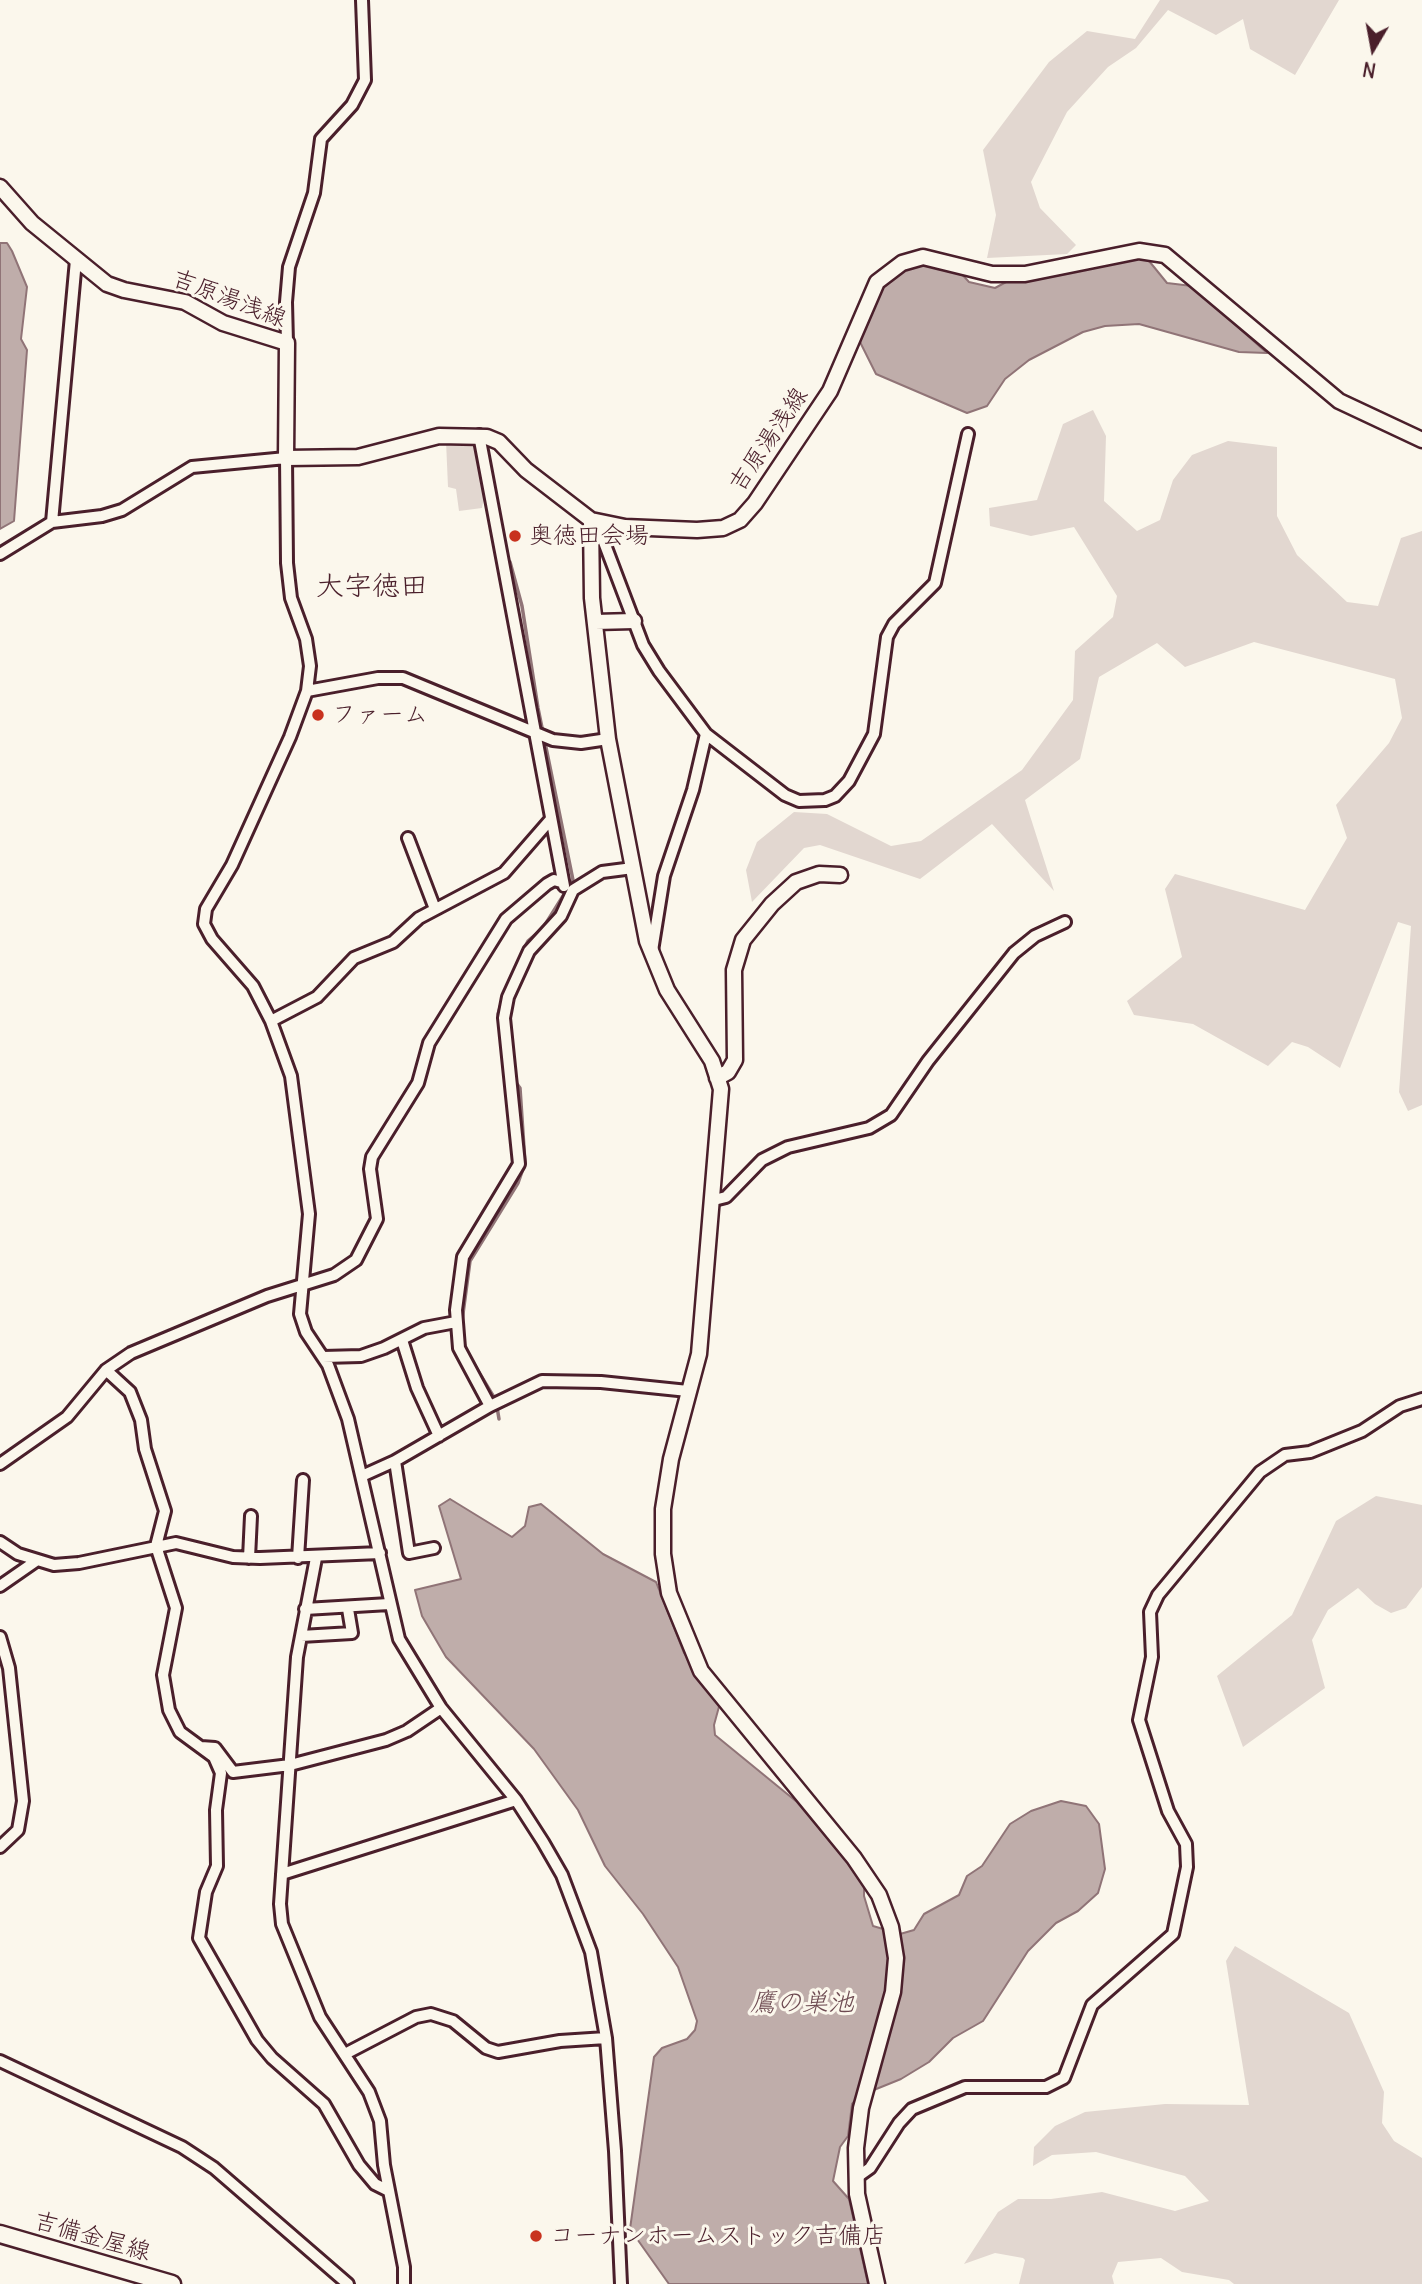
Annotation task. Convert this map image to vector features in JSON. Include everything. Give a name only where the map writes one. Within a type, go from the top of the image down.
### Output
[{"type":"main road","name":"吉備金屋線","points":[[0,2234],[172,2284]]},
{"type":"street","points":[[287,343],[289,267],[314,193],[321,139],[352,105],[365,80],[366,43],[362,0]]},
{"type":"street","name":"吉原湯浅線","points":[[0,187],[32,223],[76,260],[118,289],[185,302],[223,323],[287,343],[286,458]]},
{"type":"street","name":"吉原湯浅線","points":[[479,435],[499,442],[526,470],[593,521],[625,527],[698,530],[723,528],[740,520],[755,503],[830,391],[877,282],[902,263],[923,257],[992,274],[1025,274],[1139,251],[1165,255],[1339,401],[1422,440]]},
{"type":"street","points":[[52,522],[76,260]]},
{"type":"street","points":[[593,521],[650,658],[706,734],[785,796],[799,801],[825,800],[835,796],[849,781],[874,734],[887,637],[894,624],[935,583],[968,434]]},
{"type":"street","points":[[0,554],[52,522],[102,516],[122,510],[192,467],[286,458],[358,457],[432,437],[479,435],[561,882],[566,889],[573,890]]},
{"type":"street","points":[[286,458],[285,543],[291,598],[306,639],[310,666],[307,691],[290,737],[232,865],[204,915],[205,928],[253,986],[271,1021],[290,1076],[309,1214],[300,1287],[300,1314],[306,1332],[323,1357],[348,1419],[399,1639],[441,1708],[516,1800],[562,1875],[591,1952],[606,2038],[615,2151],[621,2284]]},
{"type":"street","points":[[593,521],[595,622],[608,739],[651,955],[667,990],[712,1061],[721,1089],[714,1200],[699,1354],[671,1459],[663,1509],[663,1554],[669,1593],[680,1626],[701,1671],[855,1858],[879,1895],[891,1927],[895,1958],[893,1992],[861,2108],[856,2178],[877,2284]]},
{"type":"street","points":[[595,622],[634,621]]},
{"type":"street","points":[[307,691],[377,678],[403,678],[535,733],[571,743],[608,739]]},
{"type":"street","points":[[651,955],[664,876],[693,790],[706,734]]},
{"type":"street","points":[[271,1021],[317,997],[347,962],[393,942],[435,909],[503,873],[551,819]]},
{"type":"street","points":[[408,838],[435,909]]},
{"type":"street","points":[[490,1406],[459,1348],[456,1322],[463,1257],[519,1164],[504,1018],[508,997],[528,951],[561,916],[573,890],[602,872],[633,868]]},
{"type":"street","points":[[717,1077],[729,1073],[734,1065],[734,970],[743,940],[772,904],[796,882],[819,874],[840,875]]},
{"type":"street","points":[[0,1464],[67,1417],[106,1370],[131,1353],[177,1331],[267,1296],[334,1275],[356,1260],[377,1219],[370,1169],[372,1157],[418,1083],[429,1043],[506,919],[547,884],[554,880],[561,882]]},
{"type":"street","points":[[714,1200],[726,1197],[762,1160],[789,1147],[869,1128],[891,1115],[928,1060],[1014,953],[1035,936],[1065,922]]},
{"type":"street","points":[[323,1357],[361,1356],[424,1328],[456,1322]]},
{"type":"street","points":[[402,1340],[421,1397],[439,1436]]},
{"type":"street","points":[[106,1370],[130,1392],[141,1420],[145,1449],[165,1511],[156,1546],[176,1608],[163,1675],[164,1689],[177,1727],[216,1760],[221,1773],[216,1810],[217,1866],[206,1892],[199,1938],[257,2040],[272,2058],[324,2104],[359,2165],[375,2184],[389,2192]]},
{"type":"street","points":[[363,1475],[395,1461],[490,1406],[542,1381],[601,1382],[688,1391]]},
{"type":"street","points":[[856,2178],[870,2168],[912,2109],[965,2087],[1046,2087],[1064,2078],[1092,2005],[1173,1934],[1187,1867],[1186,1844],[1168,1811],[1139,1720],[1152,1657],[1150,1612],[1158,1595],[1260,1472],[1285,1455],[1310,1452],[1362,1431],[1399,1406],[1422,1399]]},
{"type":"street","points":[[395,1461],[409,1553],[434,1548]]},
{"type":"street","points":[[298,1558],[303,1480]]},
{"type":"street","points":[[249,1558],[251,1516]]},
{"type":"street","points":[[0,1542],[36,1561],[54,1565],[79,1563],[176,1543],[249,1558],[316,1558],[380,1553]]},
{"type":"street","points":[[316,1558],[301,1636],[280,1904],[282,1924],[320,2017],[369,2092],[380,2121],[389,2192],[402,2253],[404,2284]]},
{"type":"street","points":[[0,1586],[36,1561]]},
{"type":"street","points":[[305,1609],[348,1609],[390,1604]]},
{"type":"street","points":[[301,1636],[352,1633],[348,1609]]},
{"type":"street","points":[[0,1637],[9,1668],[23,1801],[18,1830],[0,1847]]},
{"type":"street","points":[[201,1747],[215,1748],[229,1769],[238,1773],[290,1765],[386,1740],[407,1731],[441,1708]]},
{"type":"street","points":[[282,1874],[516,1800]]},
{"type":"street","points":[[345,2054],[416,2017],[431,2014],[453,2021],[486,2048],[498,2052],[560,2041],[606,2038]]},
{"type":"street","points":[[0,2062],[182,2147],[214,2168],[348,2284]]},
{"type":"shaded area","points":[[1160,0],[1339,0],[1295,75],[1250,49],[1243,19],[1216,35],[1168,10],[1136,48],[1108,67],[1067,112],[1031,182],[1040,208],[1076,245],[1067,254],[987,258],[996,215],[983,150],[1049,62],[1087,31],[1135,39]]},
{"type":"shaded area","points":[[1093,410],[1106,436],[1104,501],[1137,531],[1160,520],[1173,480],[1192,455],[1228,441],[1277,447],[1277,516],[1297,555],[1347,602],[1378,606],[1401,538],[1422,531],[1422,1105],[1408,1111],[1399,1092],[1411,926],[1398,922],[1340,1068],[1308,1047],[1292,1042],[1268,1066],[1193,1024],[1134,1015],[1127,1001],[1182,957],[1165,889],[1175,874],[1305,910],[1347,838],[1336,805],[1389,743],[1402,718],[1395,679],[1254,642],[1185,667],[1157,643],[1099,677],[1080,759],[1025,800],[1054,891],[992,824],[920,879],[820,845],[804,848],[752,902],[746,870],[757,842],[794,812],[827,814],[891,846],[921,841],[1022,770],[1073,700],[1075,651],[1113,617],[1117,596],[1074,527],[1031,536],[990,526],[989,508],[1037,500],[1063,424]]},
{"type":"shaded area","points":[[446,441],[476,442],[486,487],[482,508],[459,511],[456,489],[448,487]]},
{"type":"shaded area","points":[[1376,1496],[1422,1505],[1422,1587],[1406,1608],[1391,1613],[1375,1604],[1358,1588],[1328,1610],[1312,1640],[1325,1688],[1243,1747],[1217,1676],[1292,1615],[1336,1521]]},
{"type":"shaded area","points":[[1235,1946],[1349,2013],[1384,2092],[1382,2123],[1394,2141],[1422,2158],[1422,2284],[1234,2284],[1229,2280],[1182,2272],[1161,2258],[1118,2262],[1112,2276],[1114,2284],[1019,2284],[1025,2260],[1023,2258],[995,2253],[964,2264],[998,2212],[1018,2199],[1051,2199],[1102,2192],[1175,2211],[1209,2201],[1185,2176],[1096,2152],[1052,2155],[1033,2166],[1034,2147],[1055,2126],[1085,2112],[1165,2104],[1249,2105],[1226,1961]]},
{"type":"water","points":[[0,243],[7,243],[12,251],[27,287],[21,339],[27,350],[14,521],[0,529]]},
{"type":"water","points":[[1145,256],[1167,283],[1192,286],[1267,353],[1239,352],[1139,324],[1105,326],[1083,332],[1029,360],[1005,379],[987,406],[967,413],[876,374],[859,340],[878,284],[917,262],[959,271],[969,282],[995,288],[1008,281]]},
{"type":"water","name":"鷹の巣池","points":[[450,1499],[512,1537],[525,1526],[529,1507],[541,1504],[603,1554],[656,1582],[684,1653],[720,1703],[714,1725],[715,1735],[797,1802],[864,1882],[864,1896],[873,1926],[900,1934],[914,1930],[924,1914],[959,1895],[967,1876],[982,1866],[1010,1824],[1031,1811],[1061,1801],[1086,1806],[1099,1824],[1105,1869],[1098,1893],[1078,1911],[1056,1923],[1028,1951],[983,2021],[953,2038],[929,2062],[901,2079],[859,2096],[852,2104],[848,2136],[840,2147],[833,2181],[849,2199],[868,2284],[669,2284],[630,2229],[654,2057],[662,2048],[687,2039],[695,2030],[697,2021],[678,1967],[643,1914],[605,1866],[578,1810],[534,1749],[446,1657],[422,1616],[415,1590],[461,1579],[439,1506]]},
{"type":"waterway","points":[[510,562],[522,606],[538,708],[573,880],[543,928],[528,941],[524,949]]},
{"type":"waterway","points":[[505,991],[498,1014],[505,1068]]},
{"type":"waterway","points":[[462,1321],[470,1261],[518,1183],[525,1163],[520,1088],[514,1080]]},
{"type":"waterway","points":[[463,1339],[466,1351],[495,1399]]},
{"type":"waterway","points":[[497,1407],[499,1419]]},
{"type":"place","name":"奥徳田会場","points":[[515,536]]},
{"type":"place","name":"ファーム","points":[[318,715]]},
{"type":"place","name":"コーナンホームストック吉備店","points":[[536,2236]]},
{"type":"district","name":"大字徳田","points":[[372,587]]}]
